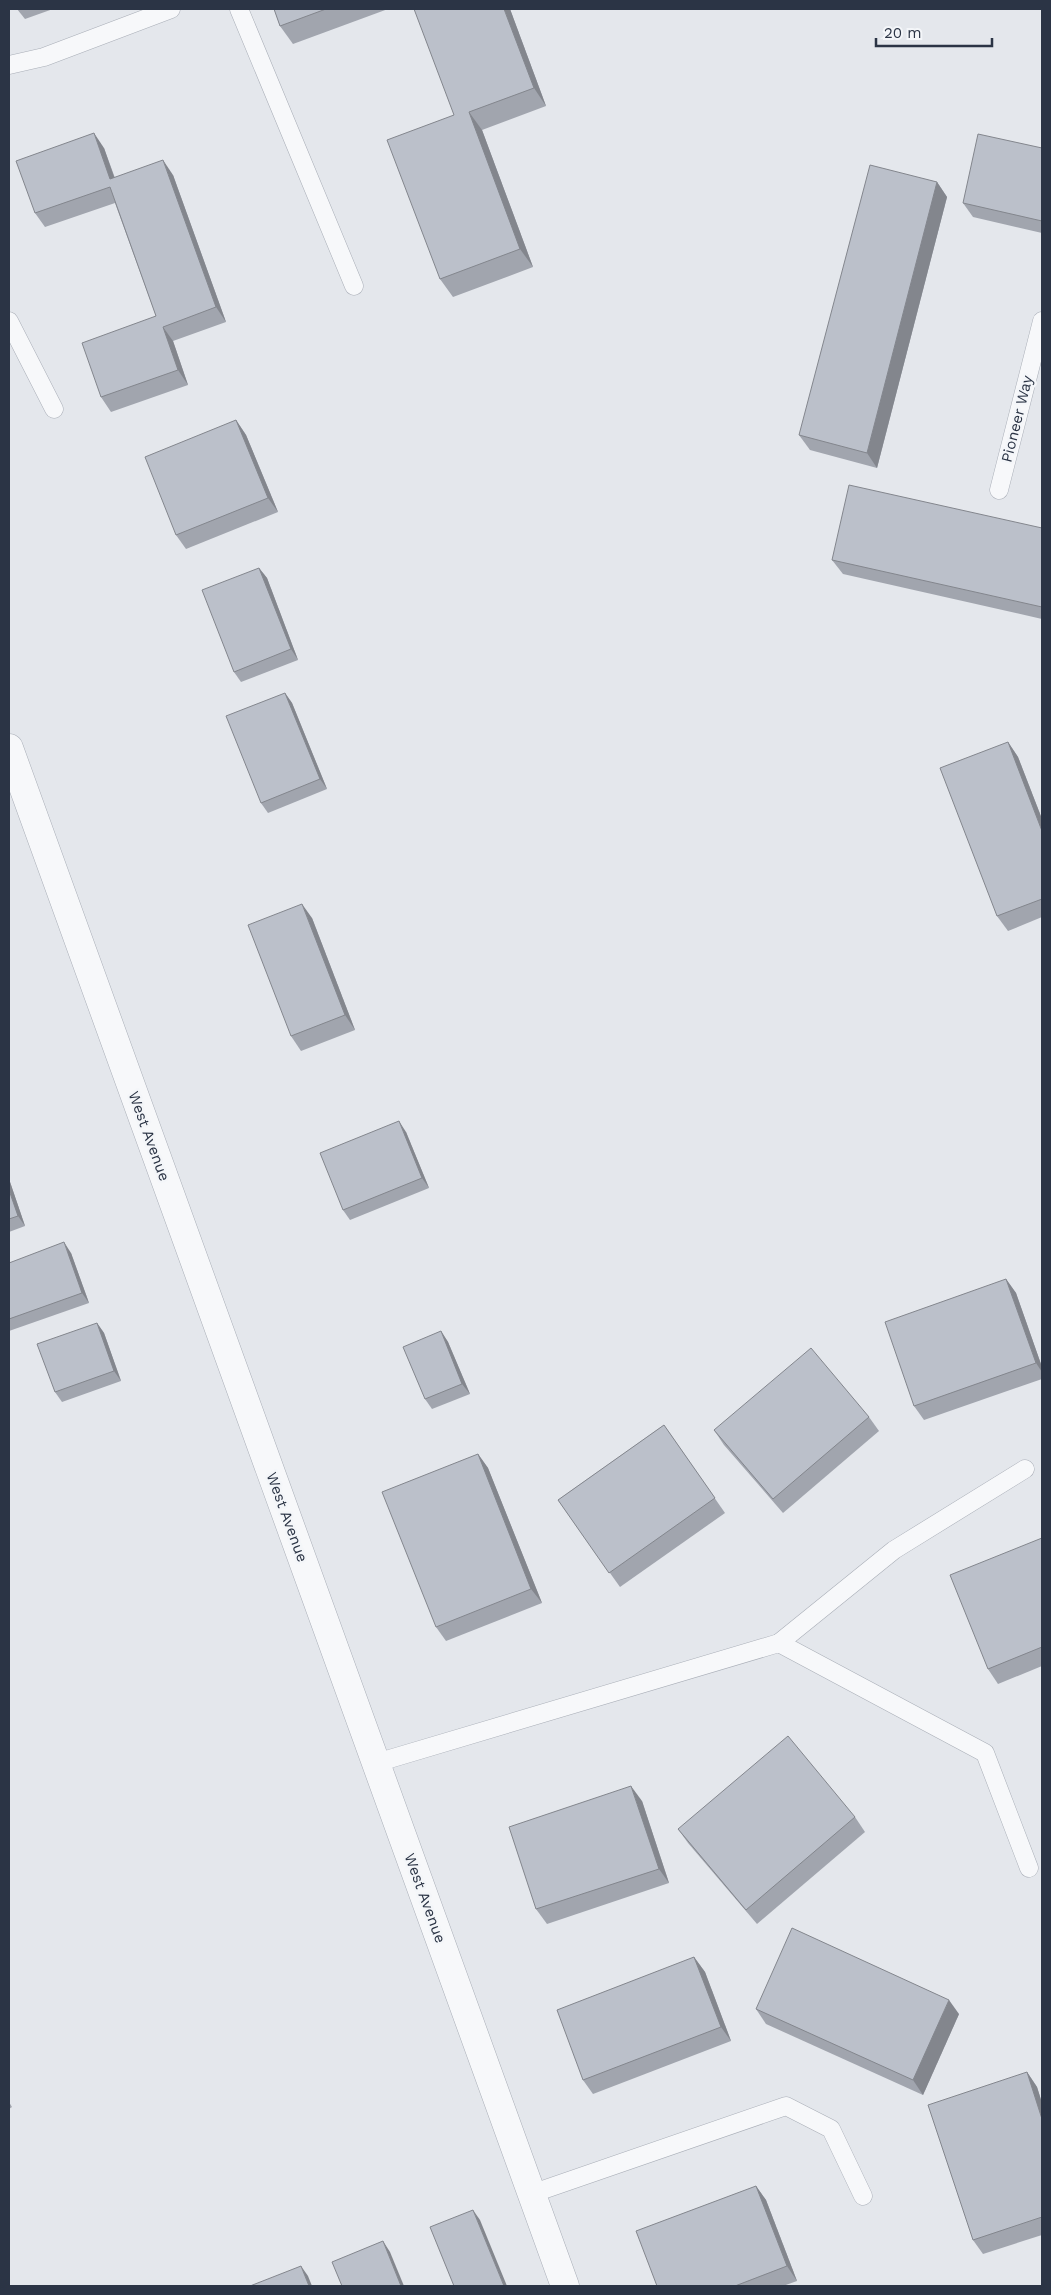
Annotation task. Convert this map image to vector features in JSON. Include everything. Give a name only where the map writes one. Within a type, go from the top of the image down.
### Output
[{"type":"street","name":"West Avenue","points":[[9,748],[565,2286]]},
{"type":"lane","points":[[9,64],[44,57],[172,9]]},
{"type":"lane","points":[[239,9],[354,286]]},
{"type":"lane","points":[[9,321],[54,410]]},
{"type":"lane","name":"Pioneer Way","points":[[999,490],[1042,321]]},
{"type":"lane","points":[[376,1763],[778,1643],[894,1550],[1025,1469]]},
{"type":"lane","points":[[778,1643],[985,1753],[1029,1868]]},
{"type":"lane","points":[[531,2194],[786,2106],[831,2129],[864,2196]]},
{"type":"building","points":[[274,9],[326,9],[280,26]]},
{"type":"building","points":[[414,9],[504,9],[534,88],[469,112],[520,249],[440,279],[387,140],[454,115]]},
{"type":"building","points":[[94,133],[110,179],[163,160],[216,307],[163,327],[178,370],[101,397],[82,343],[156,316],[110,187],[35,213],[16,161]]},
{"type":"building","points":[[978,134],[1042,148],[1042,221],[963,203]]},
{"type":"building","points":[[870,165],[937,182],[867,453],[799,435]]},
{"type":"building","points":[[236,420],[268,498],[176,535],[145,457]]},
{"type":"building","points":[[849,485],[1042,528],[1042,607],[832,560]]},
{"type":"building","points":[[259,568],[291,649],[234,672],[202,590]]},
{"type":"building","points":[[285,693],[320,779],[261,803],[226,716]]},
{"type":"building","points":[[1008,742],[1042,831],[1042,899],[997,916],[940,768]]},
{"type":"building","points":[[302,904],[345,1015],[291,1036],[248,925]]},
{"type":"building","points":[[399,1121],[422,1178],[343,1210],[320,1153]]},
{"type":"building","points":[[9,1190],[18,1216],[9,1219]]},
{"type":"building","points":[[64,1242],[82,1293],[9,1319],[9,1263]]},
{"type":"building","points":[[1006,1279],[1036,1363],[914,1406],[885,1322]]},
{"type":"building","points":[[97,1323],[114,1371],[55,1392],[37,1344]]},
{"type":"building","points":[[441,1331],[462,1384],[425,1399],[403,1347]]},
{"type":"building","points":[[811,1348],[869,1417],[773,1499],[714,1430]]},
{"type":"building","points":[[664,1425],[715,1498],[609,1573],[558,1500]]},
{"type":"building","points":[[478,1454],[531,1589],[436,1627],[382,1492]]},
{"type":"building","points":[[1042,1538],[1042,1647],[988,1669],[950,1575]]},
{"type":"building","points":[[788,1736],[855,1817],[746,1910],[678,1829]]},
{"type":"building","points":[[631,1786],[659,1869],[536,1909],[509,1827]]},
{"type":"building","points":[[792,1928],[949,2000],[913,2080],[756,2009]]},
{"type":"building","points":[[694,1957],[721,2027],[583,2080],[557,2010]]},
{"type":"building","points":[[1027,2072],[1042,2119],[1042,2217],[973,2240],[928,2105]]},
{"type":"building","points":[[756,2186],[787,2266],[735,2286],[657,2286],[636,2231]]},
{"type":"building","points":[[473,2210],[504,2286],[454,2286],[430,2227]]},
{"type":"building","points":[[383,2241],[401,2286],[342,2286],[332,2262]]},
{"type":"building","points":[[301,2266],[309,2286],[250,2286]]}]
